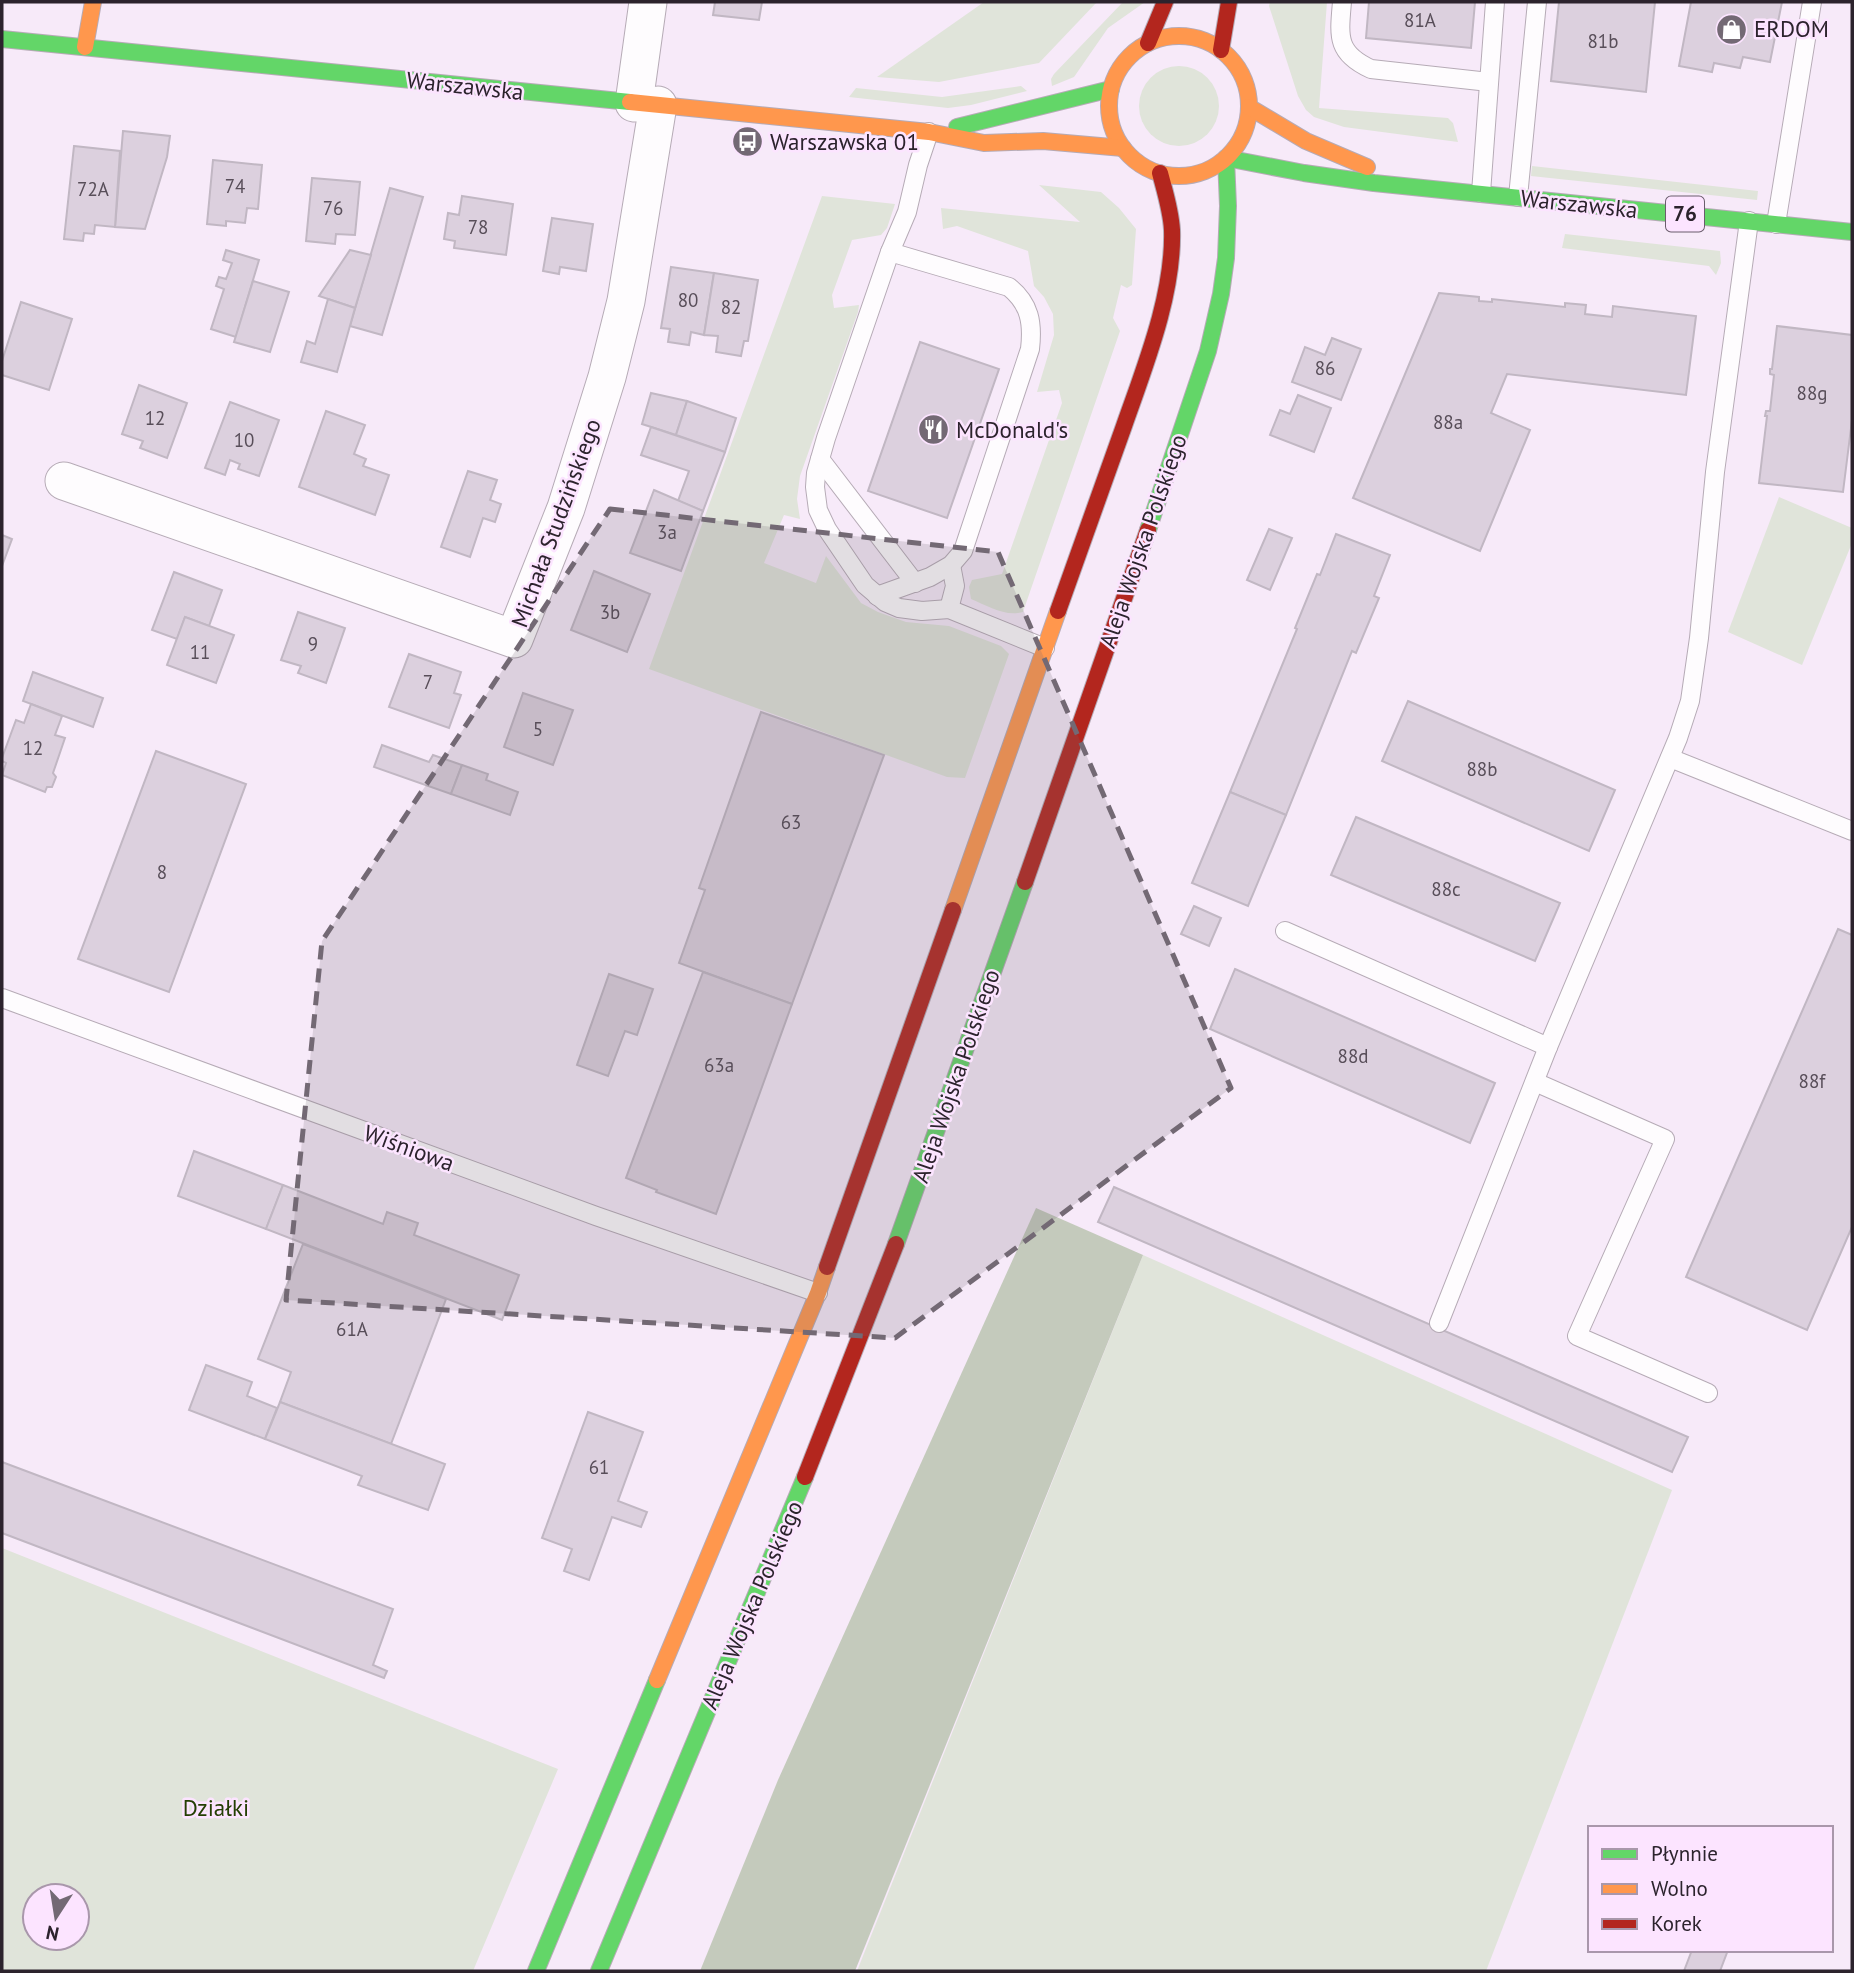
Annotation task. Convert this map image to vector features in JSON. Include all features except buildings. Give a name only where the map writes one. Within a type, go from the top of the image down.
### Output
[{"type":"main road","points":[[85,47],[93,2]]},
{"type":"main road","points":[[1148,43],[1166,2]]},
{"type":"main road","points":[[1221,50],[1229,2]]},
{"type":"main road","points":[[1180,36],[1201,40],[1221,50],[1239,69],[1248,94],[1248,121],[1236,147],[1217,165],[1183,176],[1160,173],[1139,163],[1123,148],[1110,114],[1111,89],[1124,63],[1148,43],[1180,36]]},
{"type":"main road","name":"Warszawska","points":[[2,39],[929,132],[984,143],[1067,141],[1123,148]]},
{"type":"main road","name":"Warszawska","points":[[929,132],[983,122],[1111,89]]},
{"type":"main road","name":"Warszawska","points":[[1249,107],[1311,145],[1432,189]]},
{"type":"main road","name":"Warszawska","points":[[1226,158],[1374,183],[1852,232]]},
{"type":"main road","name":"Aleja Wojska Polskiego","points":[[599,1971],[798,1495],[881,1286],[1142,548],[1208,351],[1218,306],[1226,258],[1226,158]]},
{"type":"main road","points":[[536,1971],[818,1293],[1135,392],[1157,321],[1171,256],[1169,205],[1160,173]]},
{"type":"street","points":[[646,104],[644,21],[648,2]]},
{"type":"street","name":"Michała Studzińskiego","points":[[64,481],[514,639],[566,508],[607,377],[626,301],[646,104]]},
{"type":"lane","points":[[1342,2],[1339,32],[1347,54],[1358,63],[1371,69],[1489,82]]},
{"type":"lane","points":[[1481,193],[1495,2]]},
{"type":"lane","points":[[1518,197],[1537,2]]},
{"type":"lane","points":[[1776,224],[1812,2]]},
{"type":"lane","points":[[929,132],[907,212],[890,252],[820,459],[815,487],[818,510],[827,529],[865,586],[877,596],[900,608],[922,611],[949,609],[1045,648]]},
{"type":"lane","points":[[1439,1323],[1548,1047],[1670,758],[1690,701],[1699,638],[1715,472],[1749,221]]},
{"type":"lane","points":[[877,596],[930,577],[951,565],[962,551],[1030,349],[1031,316],[1019,295],[1009,287],[890,252]]},
{"type":"lane","points":[[820,459],[915,583]]},
{"type":"lane","points":[[949,609],[955,586],[951,565]]},
{"type":"lane","points":[[1670,758],[1852,831]]},
{"type":"lane","points":[[1285,931],[1548,1047]]},
{"type":"lane","name":"Wiśniowa","points":[[2,999],[596,1216],[818,1293]]},
{"type":"lane","points":[[1535,1082],[1665,1139],[1577,1336],[1708,1393]]},
{"type":"highlighted area","points":[[610,509],[998,552],[1231,1088],[895,1338],[286,1300],[322,941]]},
{"type":"green space","points":[[984,2],[1097,2],[1039,63],[939,82],[877,77]]},
{"type":"green space","points":[[1123,2],[1145,2],[1108,28],[1074,77],[1052,86],[1051,79],[1054,74]]},
{"type":"green space","points":[[1270,2],[1327,2],[1319,108],[1448,118],[1453,123],[1458,142],[1344,127],[1314,117],[1306,110],[1298,96],[1269,6]]},
{"type":"green space","points":[[1171,66],[1187,66],[1208,77],[1219,98],[1219,114],[1208,135],[1187,146],[1171,146],[1157,140],[1145,128],[1139,114],[1139,98],[1145,84],[1157,72]]},
{"type":"green space","points":[[1021,86],[1027,91],[948,108],[849,97],[856,88],[942,97]]},
{"type":"green space","points":[[1532,166],[1758,191],[1757,200],[1531,176]]},
{"type":"green space","points":[[1039,185],[1101,192],[1136,229],[1132,285],[1127,288],[1121,285],[1113,318],[1120,331],[1023,612],[1010,613],[971,599],[969,587],[972,580],[1002,574],[1062,403],[1059,390],[1037,392],[1054,335],[1053,314],[1034,286],[1028,251],[957,226],[943,229],[941,208],[1080,222]]},
{"type":"green space","points":[[822,196],[895,204],[887,228],[881,235],[852,240],[832,295],[834,308],[859,305],[858,312],[800,476],[797,499],[800,519],[784,515],[764,563],[816,583],[826,556],[861,603],[906,622],[949,626],[1001,646],[1009,654],[965,778],[947,777],[649,669]]},
{"type":"green space","points":[[1565,234],[1720,251],[1721,263],[1716,275],[1709,266],[1562,248]]},
{"type":"green space","points":[[1779,497],[1852,528],[1852,543],[1802,665],[1728,632]]},
{"type":"green space","points":[[1143,1255],[1672,1490],[1486,1971],[857,1971]]},
{"type":"green space","name":"Działki","points":[[2,1548],[558,1769],[473,1971],[2,1971]]},
{"type":"shaded area","points":[[1036,1208],[1143,1255],[855,1971],[700,1971],[778,1780]]},
{"type":"traffic: fast","points":[[2,39],[630,102]]},
{"type":"traffic: fast","points":[[957,127],[1111,89]]},
{"type":"traffic: fast","points":[[1226,158],[1374,183],[1852,232]]},
{"type":"traffic: fast","points":[[1148,530],[1208,351],[1221,294],[1226,258],[1228,206],[1226,158]]},
{"type":"traffic: fast","points":[[896,1244],[1025,882]]},
{"type":"traffic: fast","points":[[599,1971],[805,1477]]},
{"type":"traffic: fast","points":[[536,1971],[657,1680]]},
{"type":"traffic: slow","points":[[85,47],[93,2]]},
{"type":"traffic: slow","points":[[1179,36],[1206,41],[1228,57],[1244,79],[1249,106],[1244,133],[1228,155],[1206,171],[1179,176],[1152,171],[1130,155],[1114,133],[1109,106],[1114,79],[1130,57],[1152,41],[1179,36]]},
{"type":"traffic: slow","points":[[630,102],[929,132],[984,143],[1043,141],[1123,148]]},
{"type":"traffic: slow","points":[[1249,107],[1306,141],[1367,167]]},
{"type":"traffic: slow","points":[[953,910],[1058,611]]},
{"type":"traffic: slow","points":[[657,1680],[827,1267]]},
{"type":"traffic: jam","points":[[1148,43],[1165,2]]},
{"type":"traffic: jam","points":[[1221,50],[1229,2]]},
{"type":"traffic: jam","points":[[1058,611],[1157,330],[1168,279],[1172,230],[1160,173]]},
{"type":"traffic: jam","points":[[1025,882],[1148,530]]},
{"type":"traffic: jam","points":[[827,1267],[953,910]]},
{"type":"traffic: jam","points":[[805,1477],[896,1244]]},
{"type":"place","name":"ERDOM","points":[[1731,29]]},
{"type":"place","name":"Warszawska 01","points":[[747,142]]},
{"type":"place","name":"McDonald's","points":[[933,430]]}]
